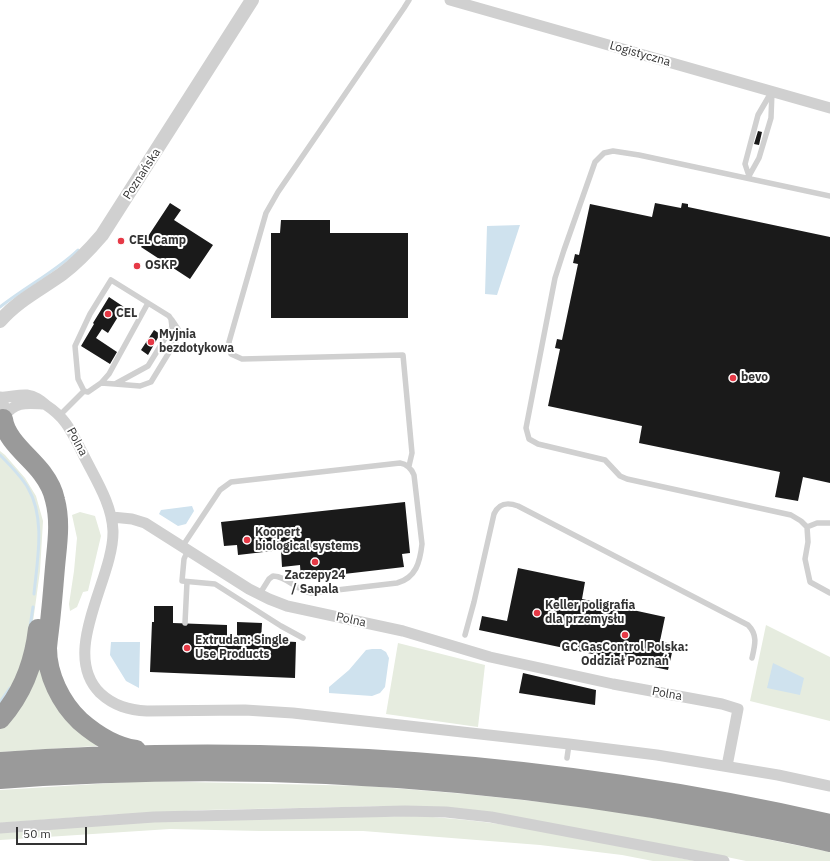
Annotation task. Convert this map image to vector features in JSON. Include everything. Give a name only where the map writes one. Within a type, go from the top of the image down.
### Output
[{"type":"highway","points":[[2,416],[5,427],[10,435],[46,478],[53,491],[57,510],[58,537],[47,649],[52,677],[59,693],[66,706],[76,717],[93,732],[103,738],[130,749],[170,754]]},
{"type":"highway","points":[[0,446],[27,473],[37,488],[45,508],[47,528],[42,598],[34,657],[16,697],[0,719]]},
{"type":"highway","points":[[0,762],[54,758],[170,754],[268,755],[375,759],[513,771],[673,793],[830,824]]},
{"type":"highway","points":[[0,779],[114,773],[197,772],[342,775],[416,780],[514,789],[616,802],[743,824],[830,842]]},
{"type":"street","name":"Poznańska","points":[[0,321],[26,298],[70,267],[102,235],[252,0]]},
{"type":"street","name":"Logistyczna","points":[[450,0],[830,108]]},
{"type":"street","name":"Polna","points":[[0,397],[26,395],[34,397],[60,415],[69,428],[107,503],[112,517],[132,519],[145,523],[239,584],[259,595],[287,606],[403,631],[486,656],[613,684],[722,704],[738,709],[727,766]]},
{"type":"street","points":[[2,416],[17,405],[46,405]]},
{"type":"street","points":[[112,517],[112,545],[86,639],[84,656],[89,677],[96,689],[106,698],[120,706],[132,710],[147,711],[245,710],[294,713],[657,755],[727,766],[830,786]]},
{"type":"street","points":[[0,828],[154,817],[405,811],[446,812],[491,817],[724,861]]},
{"type":"lane","points":[[408,466],[412,453],[403,354],[242,359],[232,354],[229,342],[266,213],[278,192],[409,0]]},
{"type":"lane","points":[[772,91],[770,118],[759,158],[749,176],[745,164],[758,115],[772,91]]},
{"type":"lane","points":[[830,196],[639,155],[613,151],[604,153],[594,162],[555,278],[526,428],[529,439],[538,444],[605,460],[620,476],[627,479],[790,515],[801,521],[806,527],[808,542],[804,559],[810,582],[830,593]]},
{"type":"lane","points":[[84,391],[78,379],[75,346],[90,314],[111,280],[169,316],[178,329],[176,341],[151,382],[140,386],[101,383]]},
{"type":"lane","points":[[60,415],[84,391],[88,392],[101,383],[108,374],[148,303]]},
{"type":"lane","points":[[115,384],[144,368],[151,362],[171,331],[171,319]]},
{"type":"lane","points":[[259,595],[269,579],[273,576],[280,577],[303,591],[311,593],[397,584],[407,580],[414,572],[422,544],[414,474],[408,466],[400,463],[231,482],[220,490],[185,549],[182,581],[212,583],[220,586],[281,626],[303,638]]},
{"type":"lane","points":[[465,635],[494,514],[498,506],[509,503],[518,506],[748,625],[754,631],[755,635],[752,658]]},
{"type":"lane","points":[[806,527],[817,523],[830,523]]},
{"type":"lane","points":[[185,623],[188,582]]},
{"type":"lane","points":[[568,758],[569,744]]},
{"type":"shaded area","points":[[0,451],[25,478],[36,496],[43,521],[40,571],[28,658],[0,710]]},
{"type":"shaded area","points":[[80,512],[95,516],[101,536],[88,591],[83,592],[77,607],[70,611],[69,604],[77,538],[72,515]]},
{"type":"shaded area","points":[[766,625],[830,657],[830,721],[750,701]]},
{"type":"shaded area","points":[[398,643],[485,665],[478,727],[386,714]]},
{"type":"shaded area","points":[[43,664],[104,744],[97,746],[0,752],[0,726]]},
{"type":"shaded area","points":[[144,781],[368,786],[466,794],[579,806],[697,825],[830,852],[830,861],[746,861],[703,852],[390,806],[205,810],[107,815],[0,823],[0,790]]},
{"type":"shaded area","points":[[418,816],[523,828],[592,840],[695,861],[653,861],[622,855],[540,845],[363,831],[170,829],[0,840],[0,833],[150,821]]},
{"type":"water","points":[[520,225],[497,295],[485,294],[487,226]]},
{"type":"water","points":[[192,506],[194,511],[186,524],[178,526],[159,514],[161,510]]},
{"type":"water","points":[[111,642],[140,642],[139,688],[126,681],[110,655]]},
{"type":"water","points":[[381,649],[386,652],[389,658],[385,687],[380,693],[372,696],[329,693],[329,687],[349,670],[366,650]]},
{"type":"water","points":[[773,663],[804,678],[800,695],[767,688]]},
{"type":"building","points":[[758,131],[762,132],[759,145],[754,144]]},
{"type":"building","points":[[170,203],[181,210],[174,220],[213,245],[190,279],[141,247]]},
{"type":"building","points":[[655,203],[681,208],[682,203],[688,204],[688,207],[830,237],[830,483],[803,477],[798,501],[775,497],[780,472],[639,443],[642,426],[548,406],[560,349],[555,348],[557,339],[562,340],[578,264],[573,263],[575,254],[579,255],[590,204],[652,217]]},
{"type":"building","points":[[281,220],[330,220],[330,233],[408,233],[408,318],[271,318],[271,233],[280,233]]},
{"type":"building","points":[[109,297],[124,307],[108,333],[102,329],[96,338],[117,352],[110,364],[81,346]]},
{"type":"building","name":"Myjnia bezdotykowa","points":[[154,330],[160,334],[148,355],[141,350]]},
{"type":"building","points":[[405,502],[410,553],[402,554],[404,567],[301,579],[300,565],[282,567],[281,550],[238,555],[237,545],[224,546],[221,522]]},
{"type":"building","points":[[518,568],[585,582],[582,599],[665,617],[660,641],[674,644],[668,670],[479,630],[482,616],[507,621]]},
{"type":"building","points":[[154,606],[173,606],[173,623],[227,625],[227,639],[237,639],[237,622],[262,623],[261,640],[296,642],[295,678],[150,672]]},
{"type":"building","points":[[523,673],[596,690],[595,705],[519,693]]},
{"type":"waterway","points":[[0,307],[60,265],[78,250]]},
{"type":"waterway","points":[[0,455],[25,484],[34,500],[39,526],[34,594]]},
{"type":"waterway","points":[[30,627],[33,607]]},
{"type":"waterway","points":[[0,702],[10,688]]},
{"type":"place","name":"CEL Camp","points":[[121,241]]},
{"type":"place","name":"OSKP","points":[[137,266]]},
{"type":"place","name":"CEL","points":[[108,314]]},
{"type":"place","name":"Myjnia bezdotykowa","points":[[151,342]]},
{"type":"place","name":"bevo","points":[[733,378]]},
{"type":"place","name":"Koopert biological systems","points":[[247,540]]},
{"type":"place","name":"Zaczepy24 / Sapala","points":[[315,562]]},
{"type":"place","name":"Keller poligrafia dla przemysłu","points":[[537,613]]},
{"type":"place","name":"GC GasControl Polska: Oddział Poznań","points":[[625,635]]},
{"type":"place","name":"Extrudan: Single Use Products","points":[[187,648]]}]
